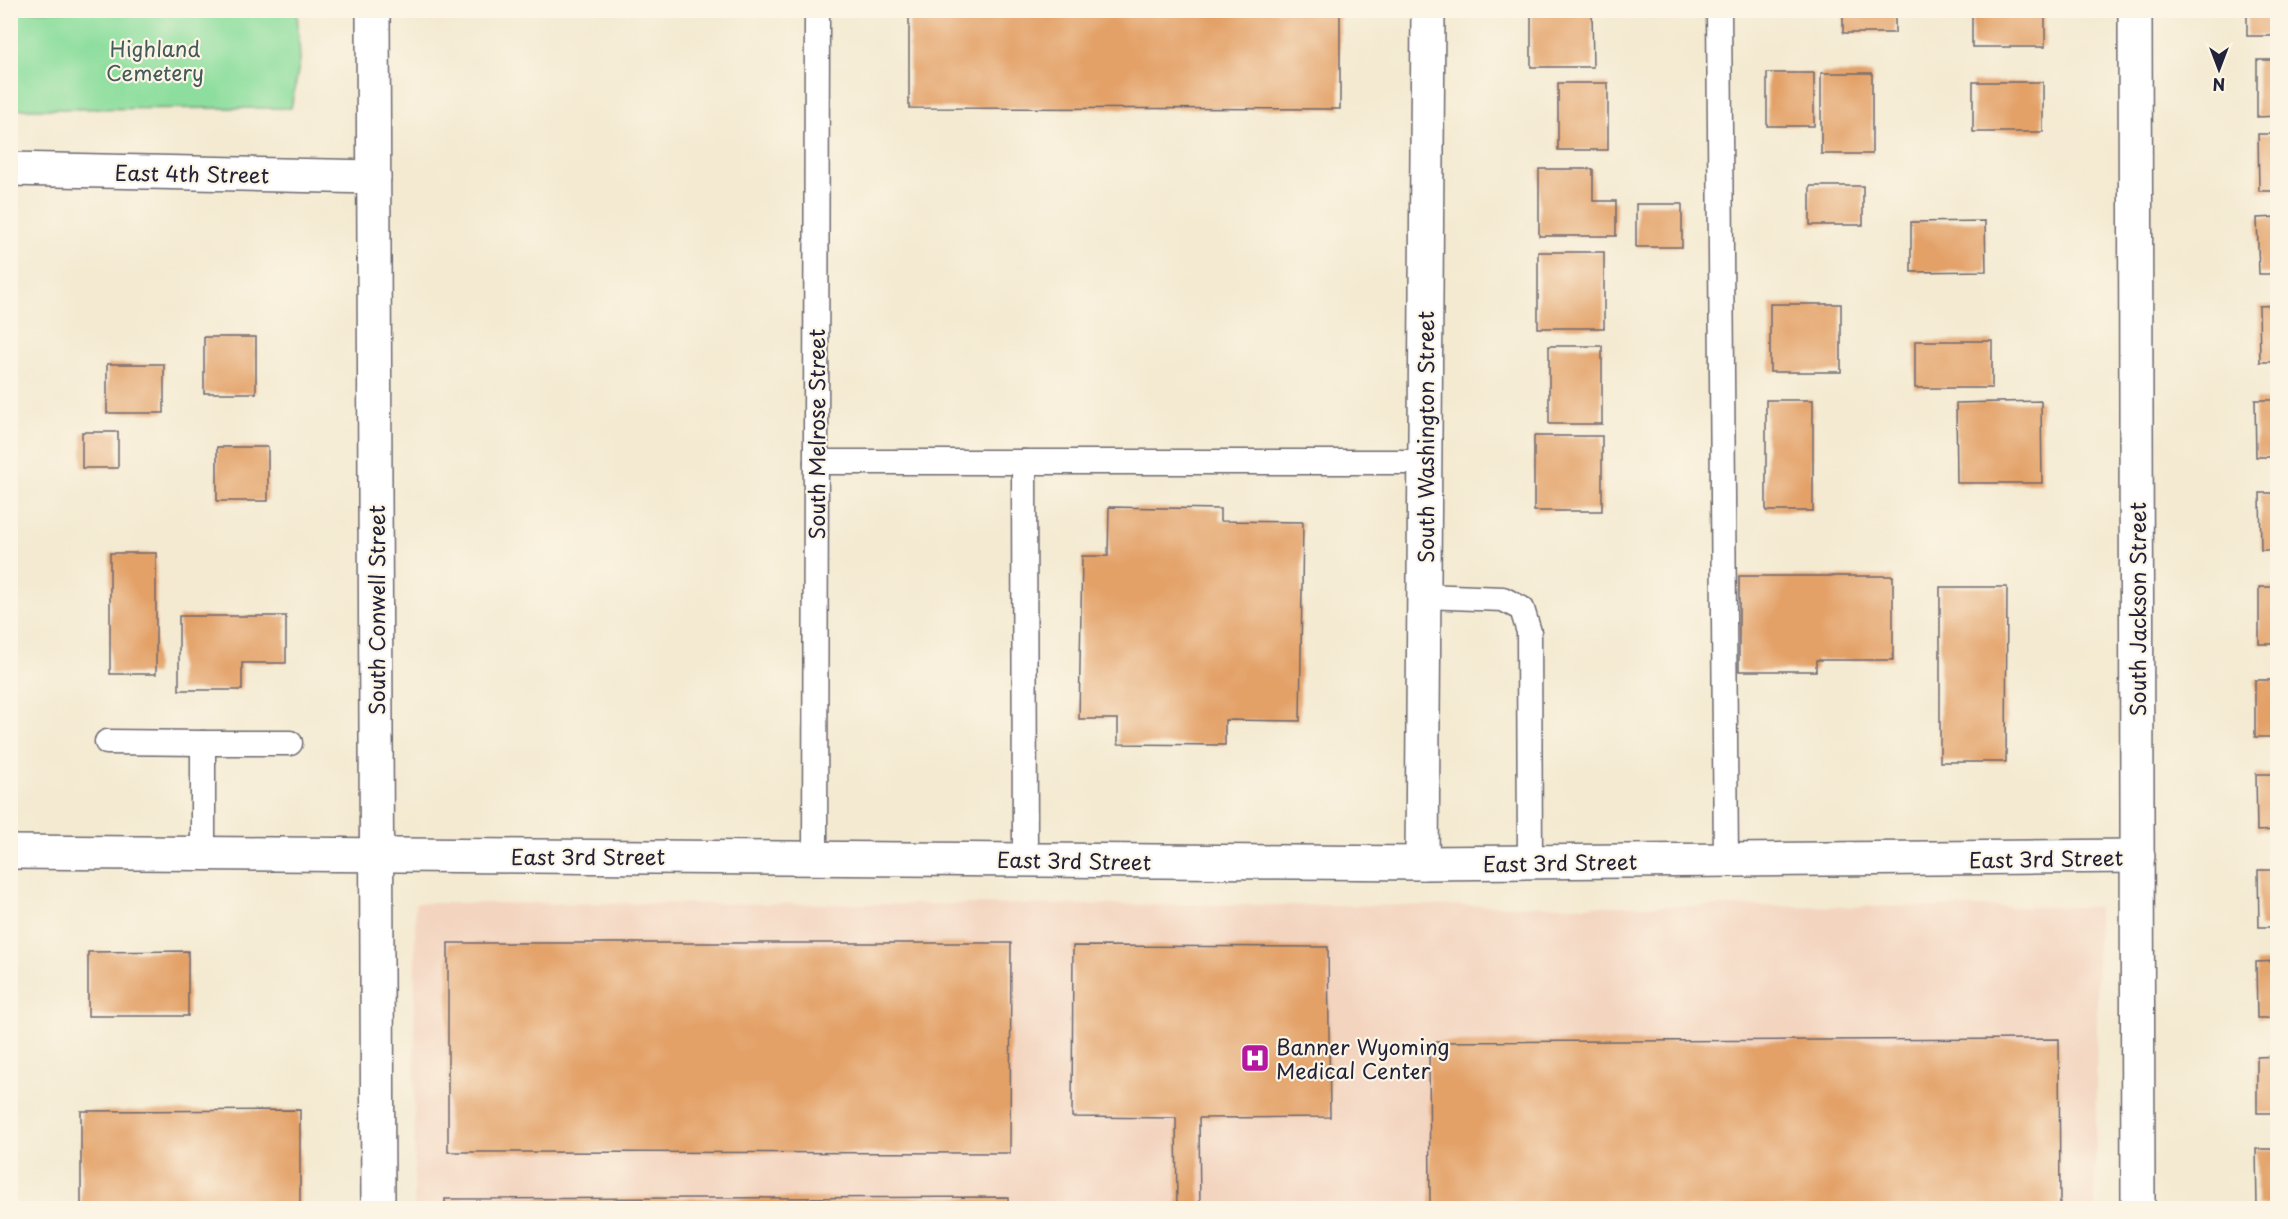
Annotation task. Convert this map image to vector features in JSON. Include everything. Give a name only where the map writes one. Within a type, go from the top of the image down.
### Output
[{"type":"street","name":"South Conwell Street","points":[[374,10],[378,1209]]},
{"type":"street","name":"South Washington Street","points":[[1422,863],[1428,10]]},
{"type":"street","name":"South Jackson Street","points":[[2135,10],[2138,1209]]},
{"type":"street","name":"East 4th Street","points":[[10,169],[374,177]]},
{"type":"street","name":"East 3rd Street","points":[[10,852],[1422,863],[2138,856]]},
{"type":"lane","name":"South Melrose Street","points":[[815,858],[817,10]]},
{"type":"lane","points":[[1719,10],[1726,861]]},
{"type":"lane","points":[[816,462],[1425,462]]},
{"type":"lane","points":[[1024,462],[1025,860]]},
{"type":"lane","points":[[1424,596],[1503,599],[1522,609],[1528,632],[1530,863]]},
{"type":"lane","points":[[107,742],[290,743]]},
{"type":"lane","points":[[203,743],[203,853]]},
{"type":"shaded area","name":"Banner Wyoming Medical Center","points":[[415,903],[2098,907],[2095,1208],[414,1208]]},
{"type":"green space","name":"Highland Cemetery","points":[[10,11],[297,11],[300,60],[291,108],[11,109]]},
{"type":"building","points":[[909,10],[1340,10],[1340,109],[909,108]]},
{"type":"building","points":[[1531,10],[1592,10],[1593,67],[1531,67]]},
{"type":"building","points":[[1843,10],[1895,10],[1895,33],[1843,33]]},
{"type":"building","points":[[1972,10],[2045,10],[2045,47],[1972,47]]},
{"type":"building","points":[[2247,10],[2278,10],[2278,36],[2247,36]]},
{"type":"building","points":[[2257,60],[2278,60],[2278,116],[2257,117]]},
{"type":"building","points":[[1767,73],[1814,73],[1814,126],[1767,126]]},
{"type":"building","points":[[1821,73],[1872,73],[1872,154],[1821,154]]},
{"type":"building","points":[[1973,82],[2043,82],[2043,132],[1973,132]]},
{"type":"building","points":[[1558,83],[1608,83],[1608,150],[1558,150]]},
{"type":"building","points":[[2258,134],[2278,134],[2278,191],[2259,191]]},
{"type":"building","points":[[1539,169],[1593,169],[1593,201],[1616,201],[1616,236],[1539,236]]},
{"type":"building","points":[[1810,186],[1863,186],[1863,225],[1810,225]]},
{"type":"building","points":[[1636,204],[1682,204],[1682,247],[1636,247]]},
{"type":"building","points":[[2278,217],[2278,274],[2259,274],[2257,218]]},
{"type":"building","points":[[1985,221],[1986,271],[1911,272],[1911,222]]},
{"type":"building","points":[[1538,252],[1604,252],[1604,328],[1538,328]]},
{"type":"building","points":[[1770,304],[1841,304],[1841,372],[1770,372]]},
{"type":"building","points":[[2278,305],[2278,362],[2260,362],[2259,306]]},
{"type":"building","points":[[204,337],[256,337],[256,393],[204,393]]},
{"type":"building","points":[[1915,341],[1992,341],[1992,388],[1915,388]]},
{"type":"building","points":[[1549,346],[1602,346],[1602,424],[1549,424]]},
{"type":"building","points":[[107,364],[164,364],[164,413],[107,413]]},
{"type":"building","points":[[1766,400],[1813,400],[1813,511],[1766,511]]},
{"type":"building","points":[[2255,400],[2278,400],[2278,457],[2256,457]]},
{"type":"building","points":[[2041,401],[2042,483],[1957,483],[1956,403]]},
{"type":"building","points":[[82,432],[118,432],[118,468],[82,468]]},
{"type":"building","points":[[1534,436],[1602,436],[1602,511],[1534,511]]},
{"type":"building","points":[[217,447],[268,447],[268,501],[217,501]]},
{"type":"building","points":[[2260,493],[2278,493],[2278,550],[2261,550]]},
{"type":"building","points":[[1109,507],[1220,509],[1220,521],[1303,522],[1300,721],[1225,720],[1225,745],[1118,744],[1118,719],[1079,719],[1082,556],[1108,556]]},
{"type":"building","points":[[110,553],[156,553],[156,674],[110,674]]},
{"type":"building","points":[[1739,576],[1893,576],[1893,660],[1816,660],[1816,671],[1739,671]]},
{"type":"building","points":[[1940,587],[2007,587],[2006,762],[1940,762]]},
{"type":"building","points":[[2259,587],[2278,587],[2278,644],[2259,644]]},
{"type":"building","points":[[179,616],[286,616],[286,663],[242,663],[242,690],[179,690]]},
{"type":"building","points":[[2255,680],[2278,680],[2278,737],[2255,737]]},
{"type":"building","points":[[2256,774],[2278,774],[2278,830],[2257,831]]},
{"type":"building","points":[[2258,870],[2278,870],[2278,927],[2259,927]]},
{"type":"building","points":[[448,943],[1011,943],[1010,1153],[448,1152]]},
{"type":"building","points":[[1073,946],[1328,947],[1330,1117],[1199,1118],[1200,1208],[1177,1208],[1176,1118],[1072,1117]]},
{"type":"building","points":[[188,951],[188,1016],[88,1016],[88,952]]},
{"type":"building","points":[[2278,961],[2278,1018],[2257,1018],[2256,962]]},
{"type":"building","points":[[2059,1039],[2060,1208],[1430,1208],[1429,1042]]},
{"type":"building","points":[[2278,1056],[2278,1113],[2257,1113],[2257,1057]]},
{"type":"building","points":[[300,1110],[300,1208],[81,1208],[81,1111]]},
{"type":"building","points":[[2256,1149],[2278,1149],[2278,1205],[2257,1206]]},
{"type":"building","points":[[1008,1197],[1008,1208],[445,1208],[445,1199]]},
{"type":"place","name":"Banner Wyoming Medical Center","points":[[1255,1058]]}]
